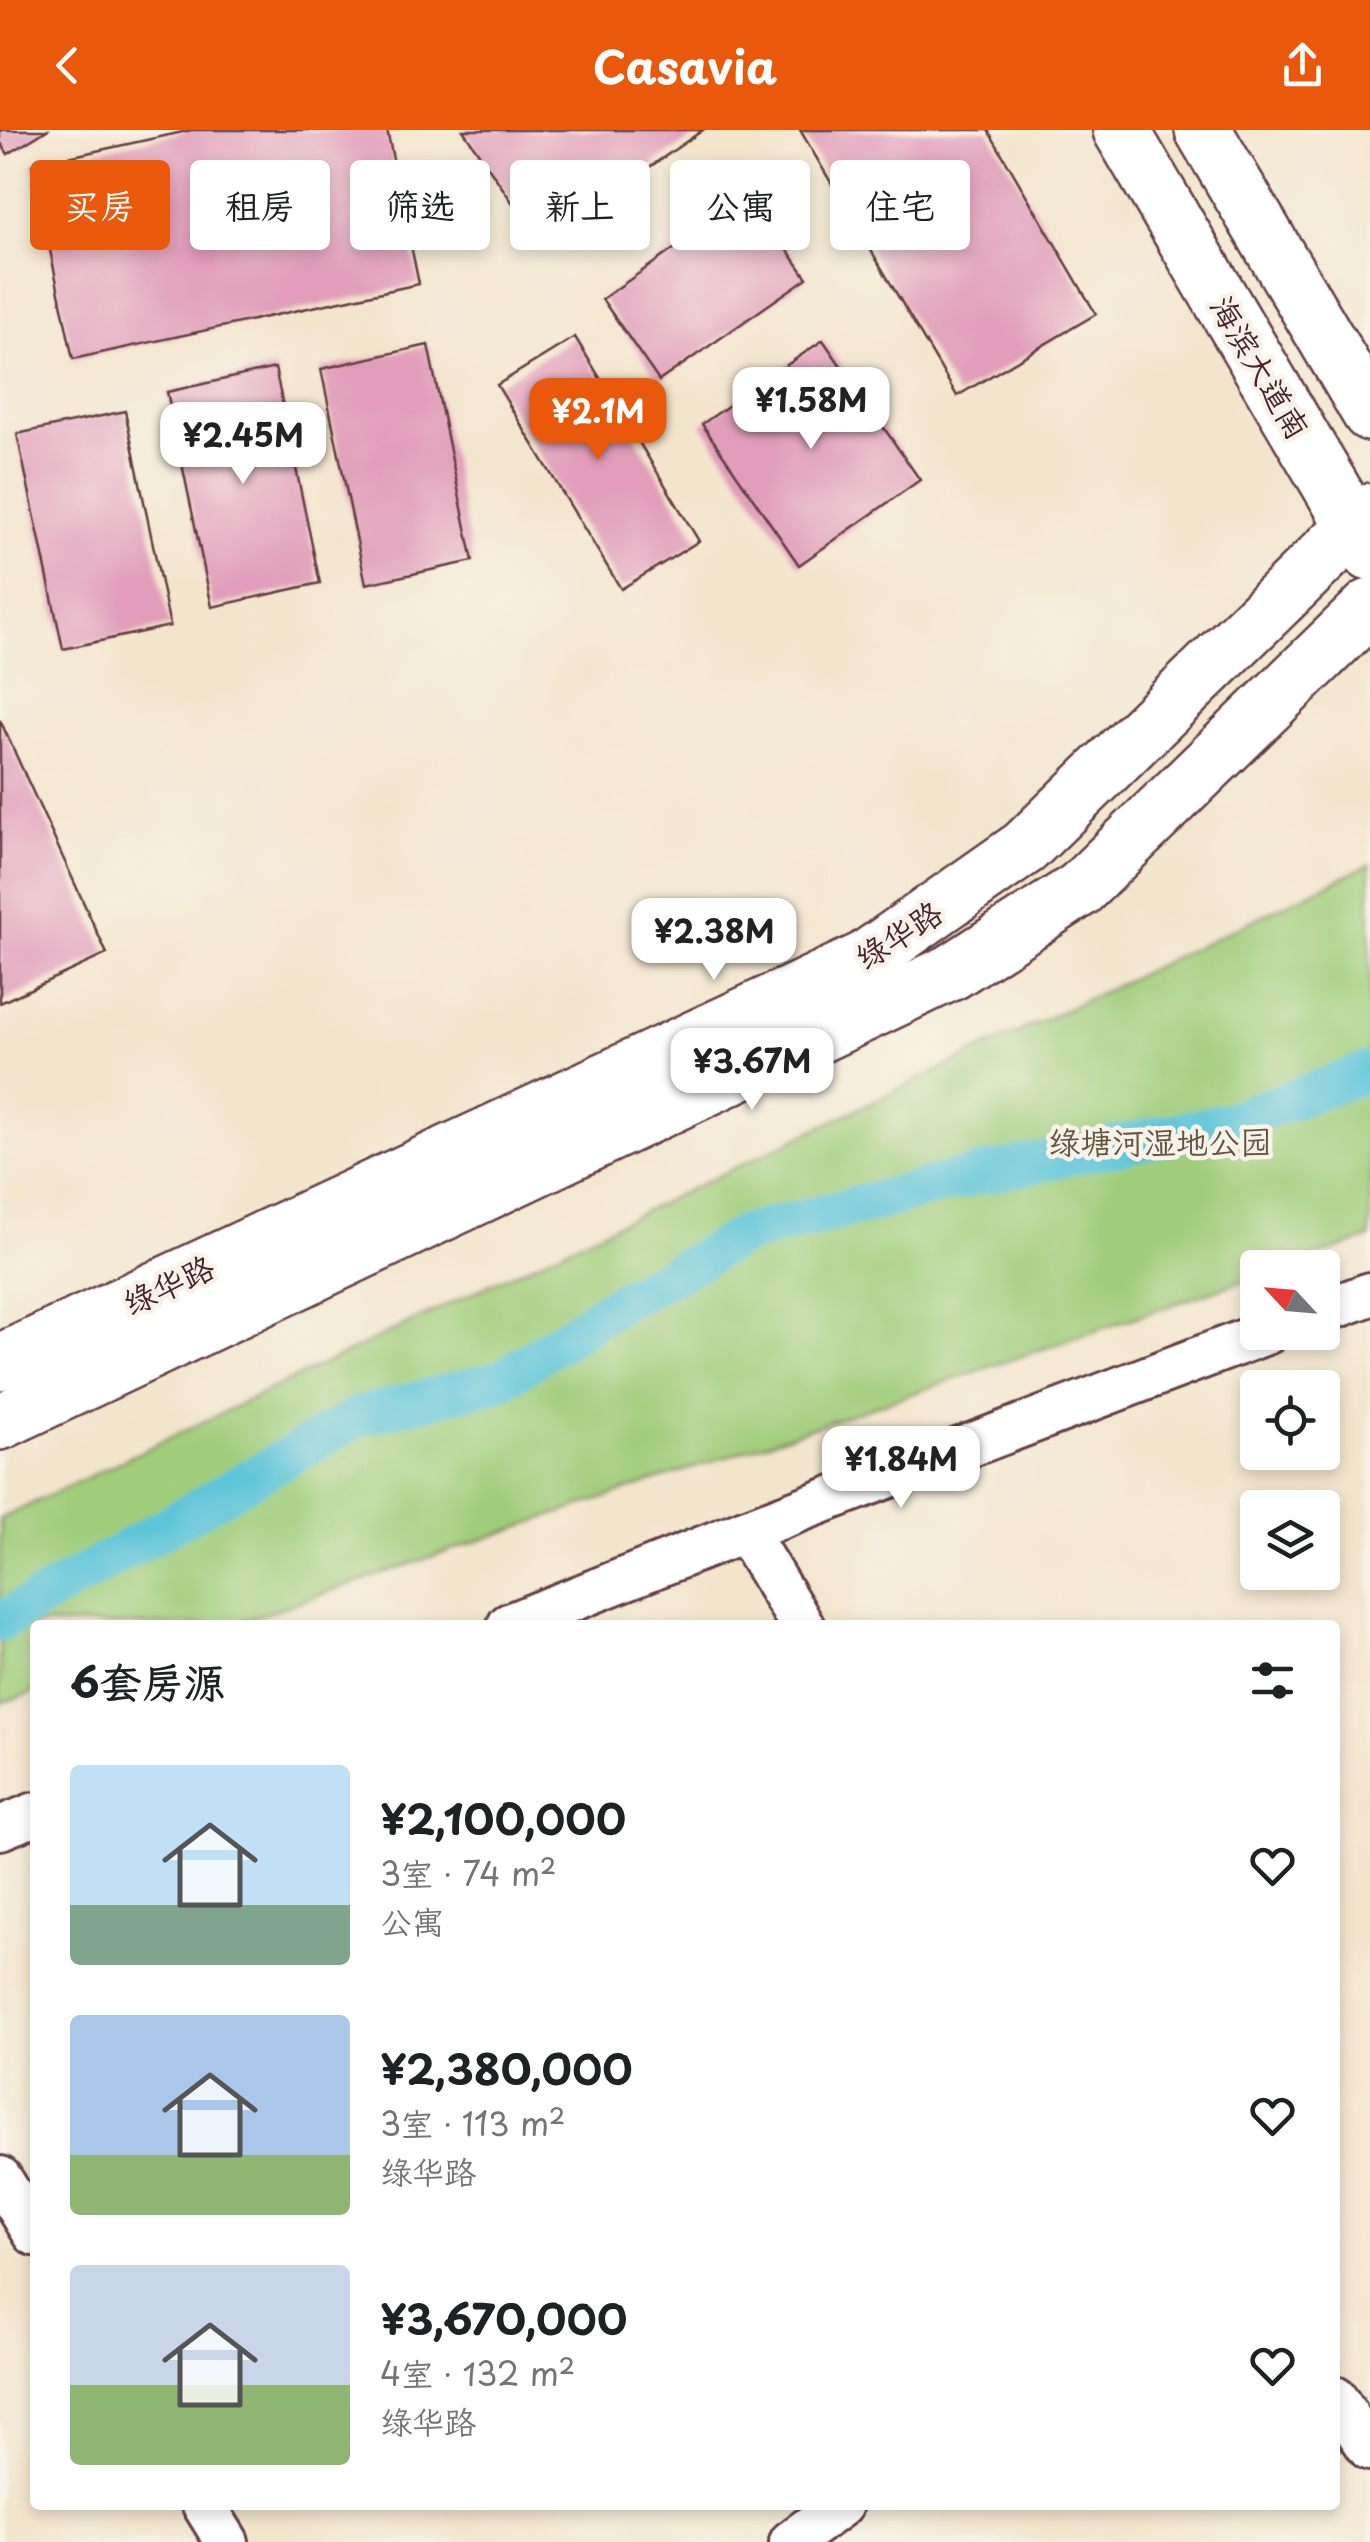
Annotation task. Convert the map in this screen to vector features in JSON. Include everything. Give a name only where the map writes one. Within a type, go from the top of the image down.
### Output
[{"type":"main road","name":"海滨大道南","points":[[1121,130],[1365,530]]},
{"type":"main road","points":[[1203,130],[1370,413]]},
{"type":"main road","name":"绿华路","points":[[0,1362],[864,960],[1025,846],[1365,530]]},
{"type":"main road","name":"绿华路","points":[[0,1422],[952,972],[1080,889],[1370,607]]},
{"type":"street","points":[[1340,1305],[1370,1294]]},
{"type":"street","points":[[522,1620],[1240,1343]]},
{"type":"street","points":[[745,1531],[799,1620]]},
{"type":"street","points":[[0,1828],[30,1816]]},
{"type":"street","points":[[0,2178],[30,2226]]},
{"type":"street","points":[[1340,2405],[1370,2449]]},
{"type":"street","points":[[207,2510],[227,2542]]},
{"type":"street","points":[[790,2542],[835,2510]]},
{"type":"green space","name":"绿塘河湿地公园","points":[[1370,864],[1370,1238],[1334,1250],[1240,1250],[1240,1282],[246,1620],[30,1620],[30,1694],[0,1703],[0,1519]]},
{"type":"building","points":[[0,130],[47,130],[8,154],[0,142]]},
{"type":"building","points":[[192,130],[387,130],[393,160],[350,160],[350,250],[412,250],[419,284],[73,359],[50,250],[170,250],[170,160],[55,160]]},
{"type":"building","points":[[463,130],[703,130],[650,167],[650,160],[510,160],[510,199],[490,170],[490,160],[483,160]]},
{"type":"building","points":[[800,130],[988,130],[1096,314],[957,396],[871,250],[970,250],[970,160],[830,160],[830,181]]},
{"type":"building","points":[[672,250],[788,250],[807,278],[659,381],[602,299]]},
{"type":"building","points":[[575,337],[699,541],[621,589],[497,385]]},
{"type":"building","points":[[823,340],[920,480],[799,565],[702,424]]},
{"type":"building","points":[[428,345],[473,561],[366,584],[321,369]]},
{"type":"building","points":[[275,368],[320,583],[212,607],[167,392]]},
{"type":"building","points":[[125,411],[170,626],[63,649],[17,434]]},
{"type":"building","points":[[0,720],[107,954],[0,1003]]},
{"type":"waterway","points":[[0,1622],[359,1416],[501,1380],[613,1306],[746,1234],[974,1176],[1231,1121],[1370,1071]]}]
